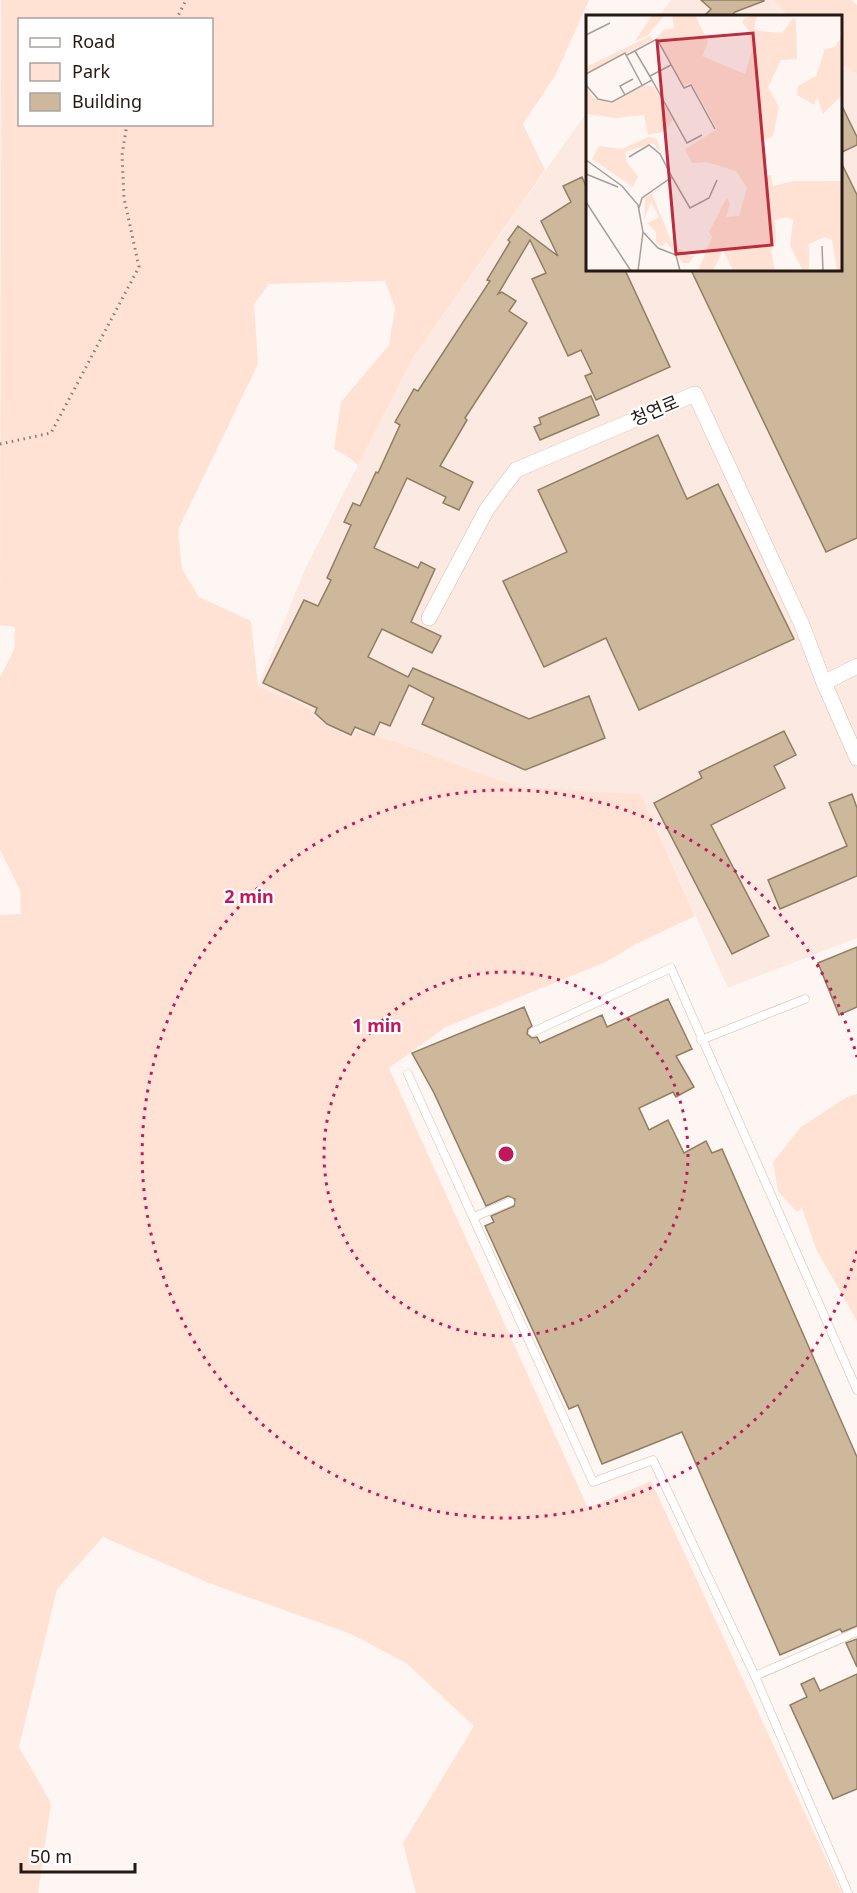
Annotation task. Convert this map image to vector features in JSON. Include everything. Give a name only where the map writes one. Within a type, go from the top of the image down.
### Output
[{"type":"street","name":"청연로","points":[[429,618],[487,508],[516,470],[695,394],[802,625],[824,683],[857,758]]},
{"type":"street","points":[[824,683],[857,666]]},
{"type":"lane","points":[[533,1032],[671,968],[857,1389]]},
{"type":"lane","points":[[701,1040],[805,999]]},
{"type":"lane","points":[[408,1074],[593,1482],[653,1460],[755,1676],[848,1893]]},
{"type":"lane","points":[[474,1218],[510,1202]]},
{"type":"lane","points":[[755,1676],[857,1632]]},
{"type":"path","points":[[177,18],[186,0]]},
{"type":"path","points":[[0,444],[51,433],[139,267],[123,198],[122,155],[127,126]]},
{"type":"shaded area","points":[[671,0],[829,0],[857,24],[857,938],[728,988],[641,794],[518,787],[394,741],[376,737],[353,738],[325,725],[309,713],[311,709],[258,686],[305,569],[412,359],[586,113],[586,272],[842,272],[842,15],[660,15]]},
{"type":"green space","points":[[1,0],[589,0],[555,76],[523,124],[545,170],[412,359],[358,465],[334,449],[341,402],[389,345],[395,308],[385,281],[269,284],[254,304],[258,364],[178,530],[182,569],[199,597],[251,621],[258,686],[311,709],[310,713],[325,725],[352,738],[357,732],[394,741],[518,787],[641,794],[695,916],[636,944],[606,962],[446,1027],[389,1068],[588,1508],[651,1481],[842,1893],[416,1893],[403,1843],[474,1726],[406,1663],[351,1634],[209,1583],[103,1537],[57,1589],[19,1747],[51,1803],[38,1893],[0,1893],[0,915],[21,914],[20,890],[0,850],[0,677],[14,650],[15,627],[0,625]]},
{"type":"green space","points":[[774,0],[851,0],[857,5],[857,74],[842,65],[842,15],[788,15]]},
{"type":"green space","points":[[857,1094],[857,1321],[816,1249],[802,1208],[797,1212],[778,1191],[773,1162],[801,1127],[847,1097]]},
{"type":"building","points":[[701,0],[764,0],[732,15],[705,15],[711,9]]},
{"type":"building","points":[[842,106],[857,137],[857,145],[842,152]]},
{"type":"building","points":[[842,164],[857,195],[857,538],[826,552],[692,272],[842,272]]},
{"type":"building","points":[[582,177],[586,186],[586,272],[626,272],[670,367],[596,400],[585,376],[592,373],[581,350],[568,356],[532,279],[546,273],[530,240],[498,294],[502,292],[516,301],[509,311],[527,323],[465,418],[467,420],[440,466],[473,482],[459,510],[443,503],[446,497],[407,478],[374,548],[418,568],[421,562],[435,569],[411,622],[441,636],[432,653],[382,629],[368,657],[408,677],[413,668],[529,719],[589,696],[605,738],[525,770],[422,724],[434,698],[409,685],[390,726],[380,722],[374,735],[355,727],[351,735],[327,724],[315,713],[317,708],[263,683],[304,600],[318,606],[331,580],[327,578],[351,525],[344,522],[353,503],[360,506],[376,472],[378,473],[400,425],[395,422],[414,389],[418,391],[490,281],[487,280],[510,242],[508,240],[518,226],[558,256],[541,221],[571,202],[563,186]]},
{"type":"building","points":[[591,396],[599,415],[540,440],[534,427],[541,424],[539,418]]},
{"type":"building","points":[[658,435],[687,499],[718,484],[794,639],[639,710],[606,638],[544,667],[503,581],[567,552],[538,490]]},
{"type":"building","points":[[784,731],[796,755],[774,766],[785,788],[711,825],[769,936],[732,954],[654,803],[702,778],[699,772]]},
{"type":"building","points":[[852,794],[857,808],[857,876],[780,909],[768,880],[847,846],[829,803]]},
{"type":"building","points":[[857,947],[857,1007],[839,1015],[818,963]]},
{"type":"building","points":[[668,999],[692,1049],[676,1056],[694,1087],[676,1097],[673,1092],[639,1108],[649,1130],[668,1120],[684,1153],[706,1141],[712,1153],[722,1149],[857,1457],[857,1626],[842,1632],[840,1629],[780,1655],[682,1432],[602,1464],[578,1405],[569,1409],[485,1226],[494,1222],[491,1216],[514,1206],[515,1199],[508,1196],[486,1206],[434,1093],[412,1053],[524,1007],[532,1026],[528,1029],[527,1034],[532,1038],[537,1037],[540,1043],[602,1015],[607,1027]]},
{"type":"building","points":[[857,1639],[857,1667],[846,1643]]},
{"type":"building","points":[[857,1674],[857,1789],[833,1799],[790,1705],[807,1697],[801,1684],[814,1678],[820,1691]]}]
